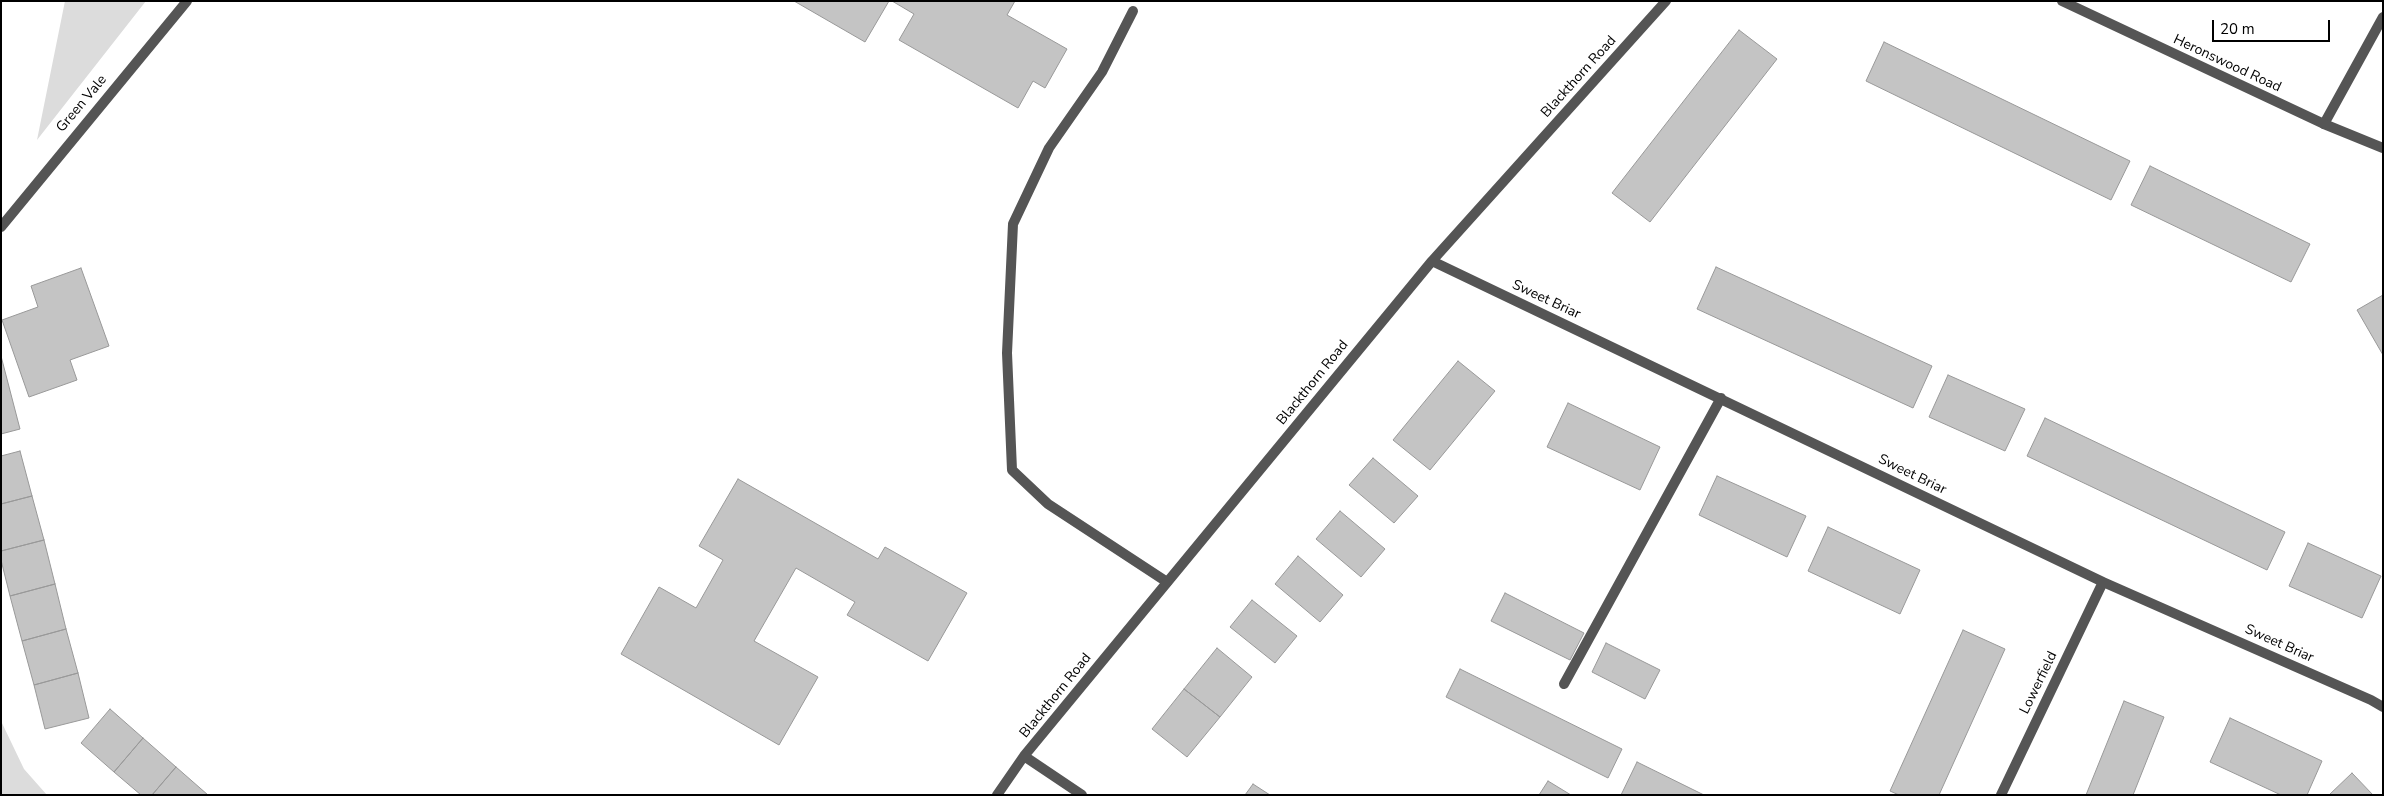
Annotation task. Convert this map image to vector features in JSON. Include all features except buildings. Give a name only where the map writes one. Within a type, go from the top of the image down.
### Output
[{"type":"street","name":"Green Vale","points":[[1,227],[186,1]]},
{"type":"street","name":"Blackthorn Road","points":[[997,795],[1024,756],[1432,261],[1666,1]]},
{"type":"street","name":"Heronswood Road","points":[[2062,1],[2324,124],[2383,148]]},
{"type":"street","points":[[1133,12],[1102,72],[1048,148],[1013,224],[1007,353],[1012,470],[1048,504],[1167,582]]},
{"type":"street","points":[[2324,124],[2383,17]]},
{"type":"street","name":"Sweet Briar","points":[[1432,261],[2102,582],[2362,696],[2383,707]]},
{"type":"street","points":[[1564,684],[1721,398]]},
{"type":"street","name":"Lowerfield","points":[[2001,795],[2102,582]]},
{"type":"street","points":[[1024,756],[1082,795]]},
{"type":"shaded area","points":[[65,1],[146,1],[37,140]]},
{"type":"shaded area","points":[[1,721],[24,769],[47,795],[1,795]]}]
